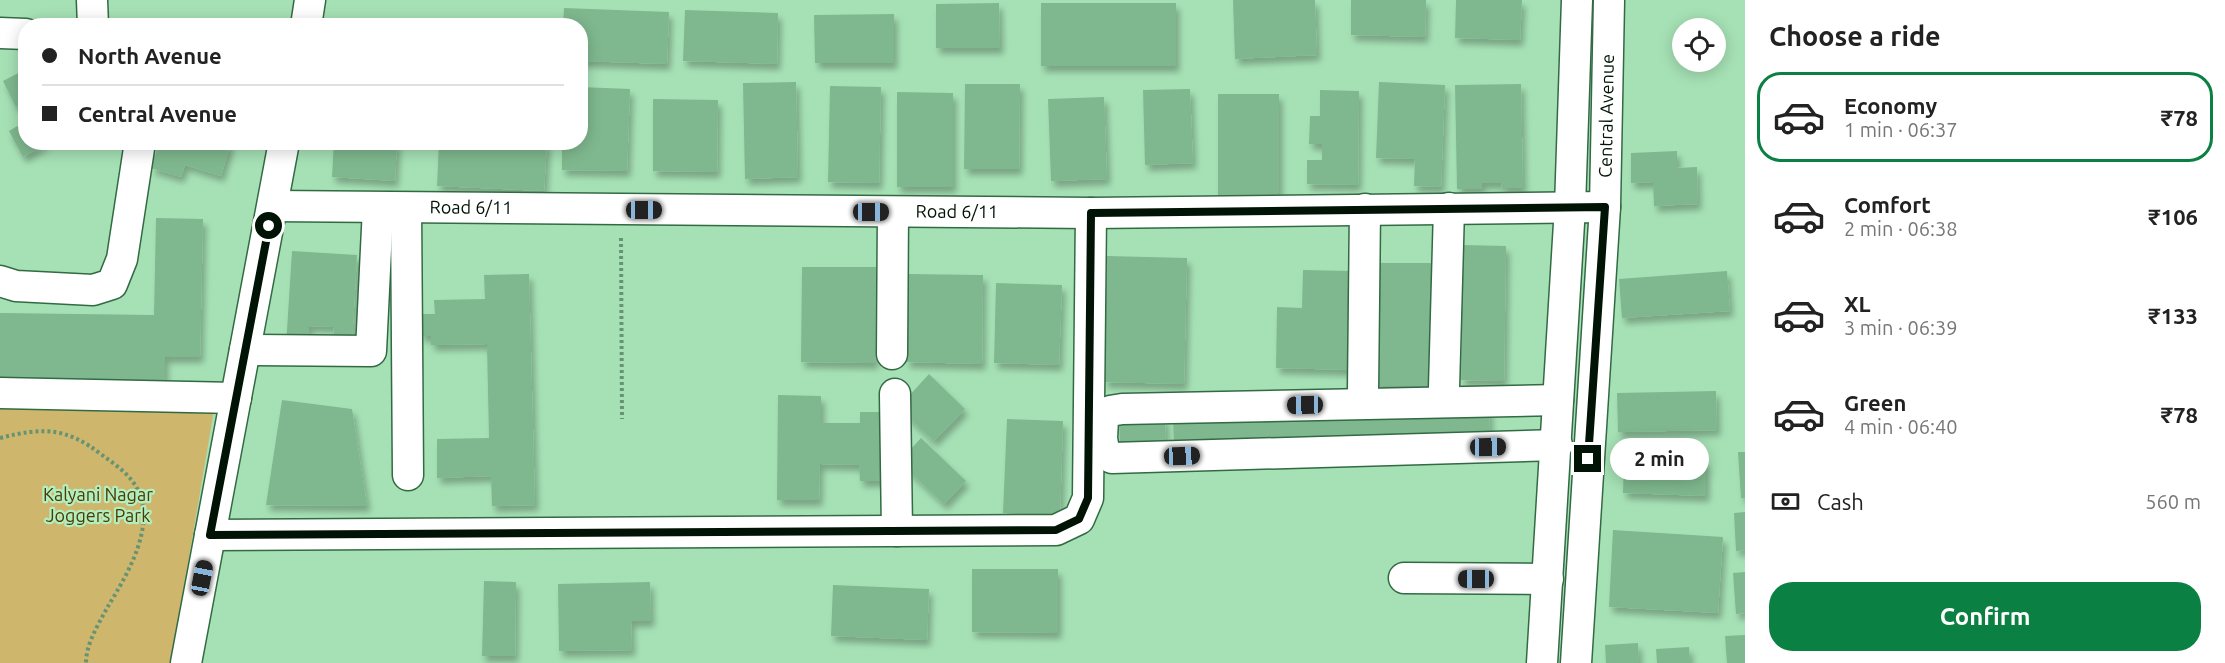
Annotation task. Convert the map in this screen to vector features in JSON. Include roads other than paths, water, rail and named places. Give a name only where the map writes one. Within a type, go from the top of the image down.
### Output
[{"type":"street","points":[[92,0],[93,18]]},
{"type":"street","points":[[307,18],[310,0]]},
{"type":"street","name":"Central Avenue","points":[[1542,663],[1570,207],[1577,0]]},
{"type":"street","name":"Central Avenue","points":[[1576,663],[1605,207],[1609,0]]},
{"type":"street","points":[[0,33],[18,34]]},
{"type":"street","points":[[0,281],[16,286],[93,290],[112,284],[123,259],[139,150]]},
{"type":"street","points":[[186,663],[283,150]]},
{"type":"street","name":"Road 6/11","points":[[273,206],[1091,213],[1605,207]]},
{"type":"street","points":[[245,350],[371,351],[392,208]]},
{"type":"street","points":[[392,208],[408,475]]},
{"type":"street","points":[[1444,388],[1449,208]]},
{"type":"street","points":[[1363,391],[1365,209]]},
{"type":"street","points":[[892,354],[893,212]]},
{"type":"street","points":[[210,535],[1056,530],[1079,519],[1088,498],[1091,213]]},
{"type":"street","points":[[0,393],[236,398]]},
{"type":"street","points":[[895,394],[897,531]]},
{"type":"street","points":[[1557,446],[1112,458],[1104,452],[1102,438],[1103,419],[1110,411],[1122,409],[1558,400]]},
{"type":"street","points":[[1404,578],[1548,579]]},
{"type":"park label","name":"Kalyani Nagar Joggers Park","points":[[98,505]]}]
